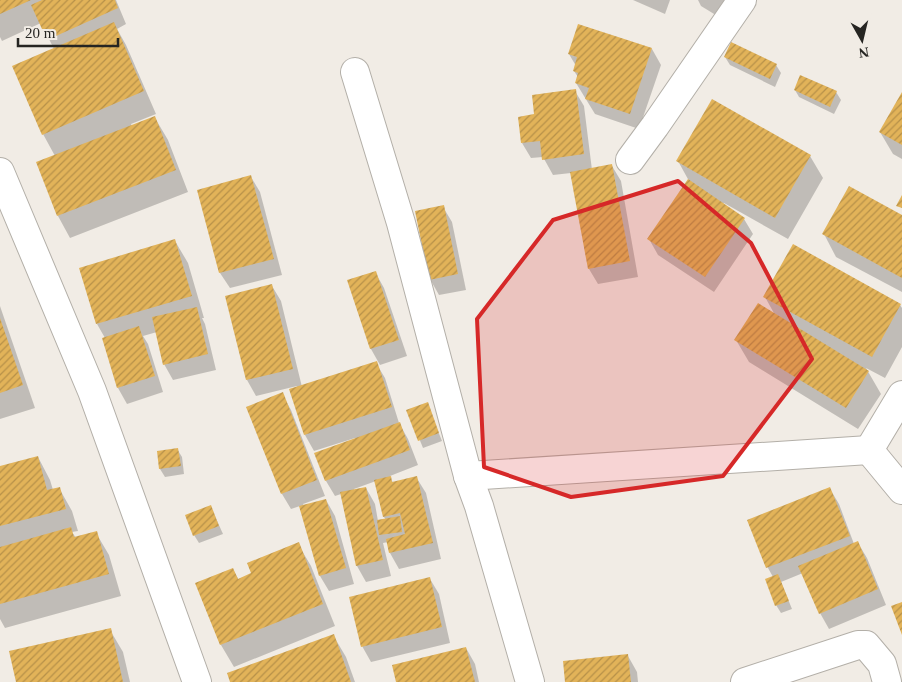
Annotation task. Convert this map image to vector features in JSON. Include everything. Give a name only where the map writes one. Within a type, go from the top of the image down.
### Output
[{"type":"street","points":[[630,160],[742,0]]},
{"type":"street","points":[[355,72],[401,223],[468,476],[480,506],[530,682]]},
{"type":"street","points":[[0,172],[92,391],[197,682]]},
{"type":"street","points":[[869,450],[902,395]]},
{"type":"street","points":[[468,476],[869,450]]},
{"type":"street","points":[[869,450],[902,490]]},
{"type":"street","points":[[745,682],[858,645],[866,645],[882,664],[887,682]]},
{"type":"highlighted area","points":[[678,181],[751,243],[812,359],[723,476],[571,497],[484,467],[477,319],[553,220]]},
{"type":"building","points":[[0,0],[31,0],[0,14]]},
{"type":"building","points":[[42,0],[115,0],[118,8],[47,40],[31,5]]},
{"type":"building","points":[[114,22],[144,91],[42,135],[12,66]]},
{"type":"building","points":[[578,24],[652,48],[630,114],[585,99],[589,88],[575,83],[578,73],[573,71],[577,57],[568,54]]},
{"type":"building","points":[[731,42],[777,64],[770,79],[724,57]]},
{"type":"building","points":[[800,75],[837,91],[830,107],[794,90]]},
{"type":"building","points":[[576,89],[584,154],[542,160],[540,141],[521,143],[518,117],[534,114],[532,95]]},
{"type":"building","points":[[902,92],[902,145],[879,132]]},
{"type":"building","points":[[712,99],[811,155],[775,218],[676,161]]},
{"type":"building","points":[[155,116],[176,170],[57,216],[36,162]]},
{"type":"building","points":[[612,164],[630,261],[588,269],[570,172]]},
{"type":"building","points":[[251,175],[274,259],[219,273],[197,190]]},
{"type":"building","points":[[688,179],[745,218],[705,277],[647,239]]},
{"type":"building","points":[[849,186],[902,215],[902,278],[822,234]]},
{"type":"building","points":[[902,195],[902,208],[896,206]]},
{"type":"building","points":[[444,205],[458,274],[429,280],[415,211]]},
{"type":"building","points":[[175,239],[192,296],[96,324],[79,268]]},
{"type":"building","points":[[793,244],[901,304],[872,357],[763,297]]},
{"type":"building","points":[[376,271],[399,340],[370,349],[347,280]]},
{"type":"building","points":[[272,284],[293,369],[246,380],[225,296]]},
{"type":"building","points":[[758,303],[869,371],[846,408],[734,340]]},
{"type":"building","points":[[197,307],[208,354],[163,365],[152,317]]},
{"type":"building","points":[[0,318],[23,385],[0,393]]},
{"type":"building","points":[[139,326],[155,376],[117,388],[102,338]]},
{"type":"building","points":[[377,361],[392,407],[304,435],[289,389]]},
{"type":"building","points":[[283,392],[317,480],[281,494],[246,407]]},
{"type":"building","points":[[428,402],[439,433],[418,441],[406,410]]},
{"type":"building","points":[[400,422],[410,450],[325,481],[314,453]]},
{"type":"building","points":[[178,448],[181,466],[159,469],[157,451]]},
{"type":"building","points":[[38,456],[47,490],[60,487],[66,509],[0,526],[0,466]]},
{"type":"building","points":[[391,476],[392,482],[417,476],[433,543],[389,553],[386,539],[405,534],[400,513],[383,517],[374,480]]},
{"type":"building","points":[[366,487],[383,560],[356,566],[340,492]]},
{"type":"building","points":[[830,487],[850,536],[766,568],[747,520]]},
{"type":"building","points":[[326,499],[346,568],[319,576],[299,506]]},
{"type":"building","points":[[211,505],[219,526],[193,536],[185,515]]},
{"type":"building","points":[[400,516],[402,532],[379,535],[377,520]]},
{"type":"building","points":[[71,527],[74,537],[97,531],[109,574],[0,604],[0,547]]},
{"type":"building","points":[[858,541],[878,589],[819,614],[798,566]]},
{"type":"building","points":[[299,542],[323,604],[220,645],[195,583],[233,568],[238,579],[251,573],[247,563]]},
{"type":"building","points":[[778,574],[789,601],[775,606],[765,579]]},
{"type":"building","points":[[430,577],[442,627],[361,647],[349,597]]},
{"type":"building","points":[[902,602],[902,635],[891,606]]},
{"type":"building","points":[[111,628],[123,682],[16,682],[9,651]]},
{"type":"building","points":[[334,634],[351,682],[230,682],[227,673]]},
{"type":"building","points":[[466,647],[475,682],[396,682],[392,665]]},
{"type":"building","points":[[628,654],[631,682],[565,682],[563,661]]}]
